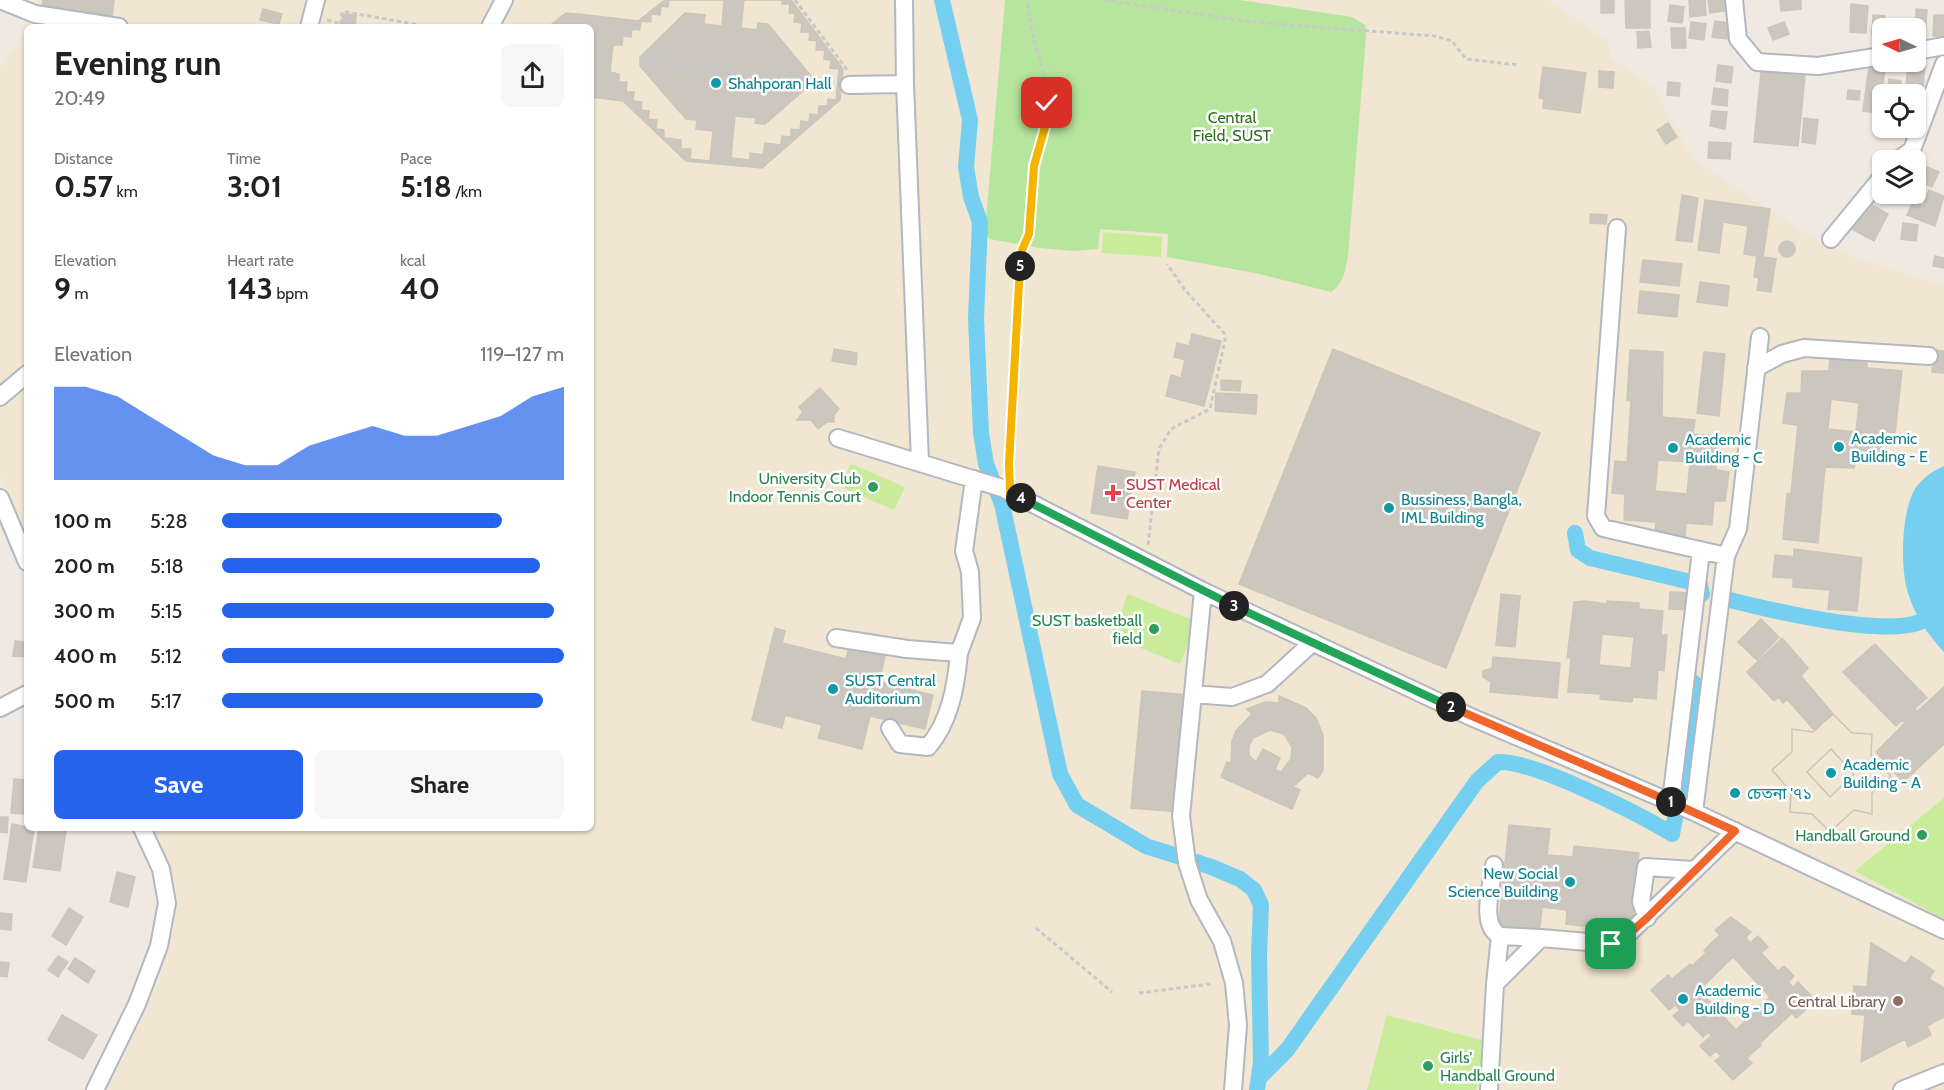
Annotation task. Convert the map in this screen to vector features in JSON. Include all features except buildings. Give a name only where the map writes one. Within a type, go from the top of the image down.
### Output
[{"type":"street","points":[[0,0],[34,14],[99,24]]},
{"type":"street","points":[[310,24],[316,0]]},
{"type":"street","points":[[492,24],[504,0]]},
{"type":"street","points":[[904,0],[905,84],[920,462]]},
{"type":"street","points":[[1734,0],[1738,39],[1757,62],[1818,66],[1872,58]]},
{"type":"street","points":[[1926,49],[1944,46]]},
{"type":"street","points":[[1912,150],[1944,64]]},
{"type":"street","points":[[849,85],[905,84]]},
{"type":"street","points":[[1831,239],[1872,189]]},
{"type":"street","points":[[1617,228],[1596,516],[1603,528],[1726,556]]},
{"type":"street","points":[[1694,812],[1726,556],[1738,529],[1760,337]]},
{"type":"street","points":[[1756,368],[1782,354],[1804,348],[1929,356]]},
{"type":"street","points":[[0,397],[24,377]]},
{"type":"street","points":[[838,438],[993,485],[1203,591],[1471,717],[1671,801],[1944,930]]},
{"type":"street","points":[[890,728],[900,744],[928,747],[941,731],[956,682],[959,653],[972,618],[970,572],[964,551],[993,485]]},
{"type":"street","points":[[0,498],[24,555]]},
{"type":"street","points":[[1671,801],[1701,551]]},
{"type":"street","points":[[1203,591],[1182,816],[1187,864],[1199,900],[1222,941],[1234,983],[1238,1025],[1233,1090]]},
{"type":"street","points":[[836,639],[959,653]]},
{"type":"street","points":[[1193,694],[1232,697],[1267,684],[1313,642]]},
{"type":"street","points":[[0,708],[24,696]]},
{"type":"street","points":[[95,1090],[137,1004],[159,946],[167,903],[161,869],[143,831]]},
{"type":"street","points":[[1494,865],[1488,923],[1495,933],[1500,936],[1611,944],[1622,940],[1647,918],[1735,831]]},
{"type":"street","points":[[1647,918],[1641,903],[1646,867],[1693,870]]},
{"type":"street","points":[[1488,1090],[1500,936]]},
{"type":"street","points":[[1495,984],[1541,938]]},
{"type":"street","points":[[1902,1090],[1944,1073]]},
{"type":"path","points":[[795,0],[848,71],[849,85]]},
{"type":"path","points":[[993,485],[1010,414],[1020,266],[1022,250],[1029,234],[1034,166],[1045,127],[1047,103],[1042,64],[1031,34],[1028,0]]},
{"type":"path","points":[[1104,0],[1252,22],[1435,36],[1452,41],[1466,59],[1518,65]]},
{"type":"path","points":[[341,24],[342,12],[413,24]]},
{"type":"path","points":[[594,56],[612,58]]},
{"type":"path","points":[[640,61],[811,80]]},
{"type":"path","points":[[1146,562],[1159,448],[1171,429],[1210,409],[1225,340],[1224,333],[1185,290],[1167,264]]},
{"type":"path","points":[[1036,928],[1112,992]]},
{"type":"path","points":[[1139,993],[1210,984]]},
{"type":"shaded area","points":[[40,0],[1547,0],[1607,41],[1612,59],[1654,88],[1692,158],[1805,233],[1854,258],[1944,286],[1944,1090],[107,1090],[160,979],[174,927],[177,901],[175,881],[155,831],[594,831],[594,24],[26,24],[28,17],[37,18]]},
{"type":"shaded area","points":[[24,28],[24,529],[0,475],[0,69],[20,40]]},
{"type":"green space","name":"Central Field, SUST","points":[[1005,0],[1240,0],[1352,17],[1365,25],[1366,37],[1348,256],[1339,285],[1331,292],[1255,273],[1167,257],[1168,234],[1100,229],[1098,249],[1074,251],[989,239],[986,234],[986,219]]},
{"type":"green space","points":[[1103,232],[1162,237],[1161,257],[1102,253]]},
{"type":"green space","name":"University Club Indoor Tennis Court","points":[[851,464],[905,487],[894,510],[841,487]]},
{"type":"green space","name":"SUST basketball field","points":[[1128,594],[1197,622],[1180,664],[1111,636]]},
{"type":"green space","name":"Handball Ground","points":[[1944,798],[1944,919],[1855,871]]},
{"type":"green space","name":"Girls' Handball Ground","points":[[1387,1015],[1489,1042],[1476,1090],[1367,1090]]},
{"type":"water","points":[[1944,466],[1944,652],[1914,610],[1905,582],[1903,540],[1910,499],[1915,489],[1928,475]]},
{"type":"waterway","points":[[942,0],[970,120],[966,167],[971,197],[980,222],[976,319],[981,433],[986,464],[1002,504],[1060,774],[1077,805],[1146,846],[1209,866],[1240,879],[1254,890],[1261,905],[1259,955],[1261,1062],[1257,1090]]},
{"type":"waterway","points":[[1575,533],[1578,550],[1590,558],[1695,583],[1700,585],[1702,594]]},
{"type":"waterway","points":[[1726,599],[1796,615],[1853,624],[1903,626],[1920,622]]},
{"type":"waterway","points":[[1681,791],[1693,682]]},
{"type":"waterway","points":[[1260,1077],[1287,1050],[1477,781],[1498,762],[1514,764],[1560,779],[1612,802],[1672,834],[1675,818]]},
{"type":"place","name":"Shahporan Hall","points":[[716,83]]},
{"type":"place","name":"Academic Building - E","points":[[1839,447]]},
{"type":"place","name":"Academic Building - C","points":[[1673,448]]},
{"type":"place","name":"University Club Indoor Tennis Court","points":[[873,487]]},
{"type":"place","name":"SUST Medical Center","points":[[1113,493]]},
{"type":"place","name":"Bussiness, Bangla, IML Building","points":[[1389,508]]},
{"type":"place","name":"SUST basketball field","points":[[1154,629]]},
{"type":"place","name":"SUST Central Auditorium","points":[[833,689]]},
{"type":"place","name":"Academic Building - A","points":[[1831,773]]},
{"type":"place","name":"চেতনা '৭১","points":[[1735,793]]},
{"type":"place","name":"Handball Ground","points":[[1922,835]]},
{"type":"place","name":"New Social Science Building","points":[[1570,882]]},
{"type":"place","name":"Academic Building - D","points":[[1683,999]]},
{"type":"place","name":"Central Library","points":[[1898,1001]]},
{"type":"place","name":"Girls' Handball Ground","points":[[1428,1066]]},
{"type":"route","points":[[1047,103],[1045,127],[1034,166],[1029,234],[1022,250],[1020,266],[1019,310],[1010,414],[1010,492],[1203,591],[1471,717],[1735,831],[1647,918],[1622,940],[1611,944]]}]
